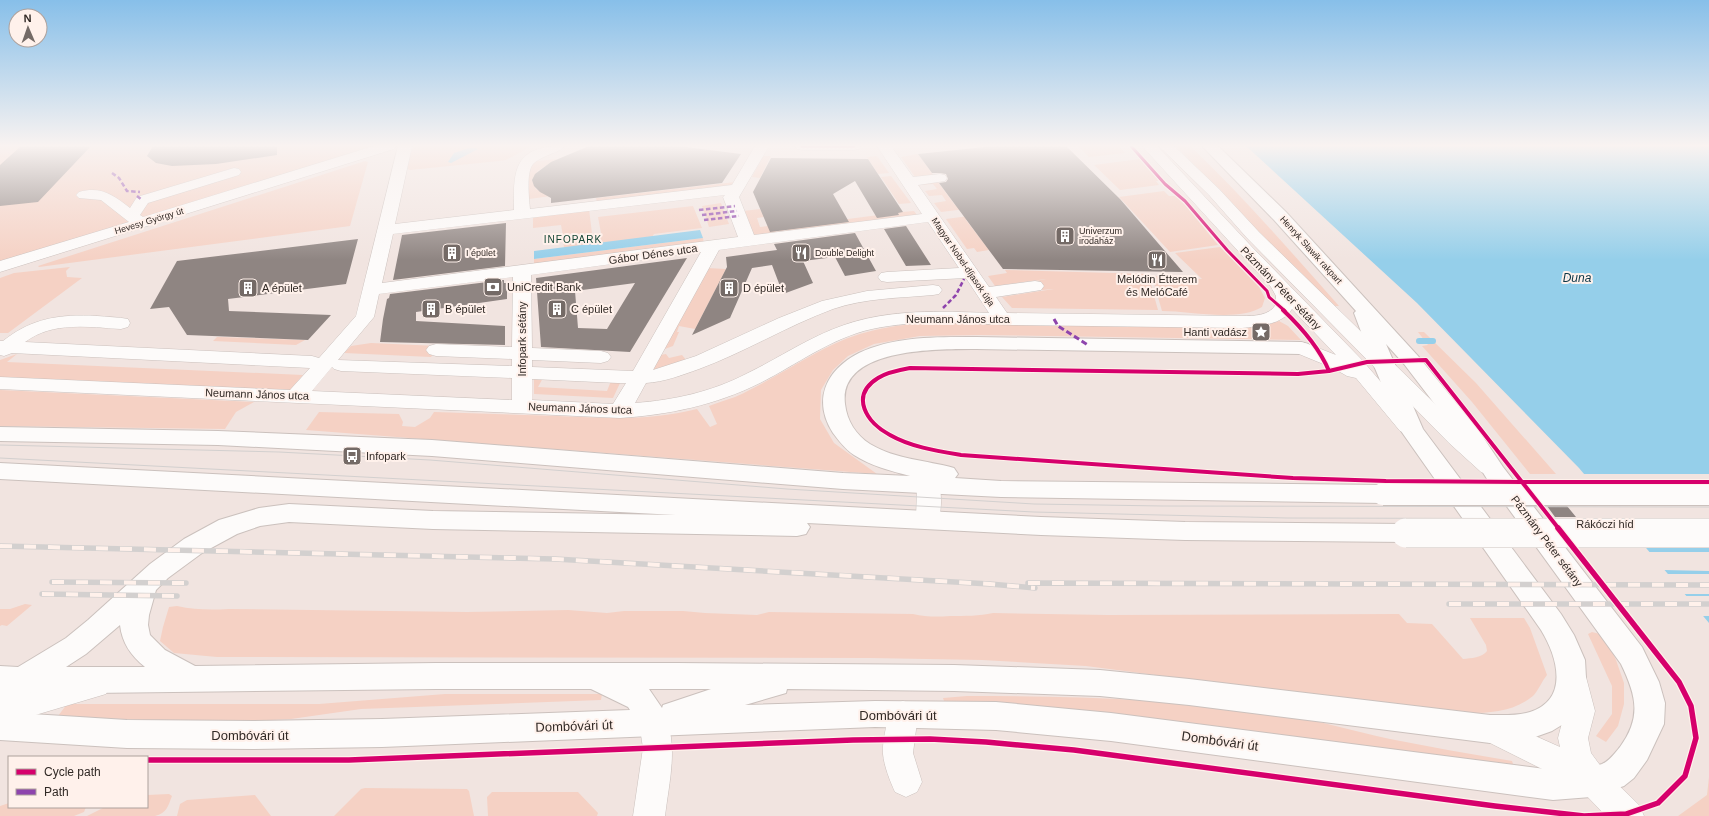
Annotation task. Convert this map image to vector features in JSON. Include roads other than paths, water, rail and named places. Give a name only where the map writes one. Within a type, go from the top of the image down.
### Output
[{"type":"main road","name":"Henryk Sławik rakpart","points":[[1248,184],[1276,211],[1411,360],[1471,436],[1495,473]]},
{"type":"main road","name":"Henryk Sławik rakpart","points":[[1360,305],[1367,319],[1363,331],[1382,361]]},
{"type":"main road","points":[[1104,491],[970,478],[894,465],[862,449],[841,429],[834,409],[833,400],[835,389],[840,380],[849,370],[871,356],[886,350],[918,345],[984,343],[1301,348]]},
{"type":"main road","name":"Pázmány Péter sétány","points":[[1382,361],[1412,431],[1551,622],[1563,642],[1571,666]]},
{"type":"main road","points":[[0,434],[218,438],[432,448],[843,481],[929,486],[1104,491],[1383,494],[1709,494]]},
{"type":"main road","points":[[0,471],[1041,526]]},
{"type":"main road","name":"Pázmány Péter sétány","points":[[1495,473],[1608,622]]},
{"type":"main road","points":[[8,682],[76,646],[159,571],[177,557],[210,536],[243,521],[259,517],[289,514],[433,520],[864,528],[1041,526]]},
{"type":"main road","name":"Rákóczi híd","points":[[1041,526],[1185,531],[1709,533]]},
{"type":"main road","points":[[144,586],[134,624],[136,637],[139,644],[150,654],[192,679]]},
{"type":"main road","name":"Dombóvári út","points":[[0,726],[127,734],[253,735],[382,733],[903,714],[996,716],[1111,727],[1553,785],[1594,782],[1615,774],[1633,755],[1646,733],[1652,713],[1646,687],[1635,662],[1608,622]]},
{"type":"main road","points":[[8,682],[436,676],[954,678],[1100,683],[1189,692],[1490,729],[1522,728],[1544,721],[1559,710],[1568,696],[1571,666]]},
{"type":"main road","points":[[592,676],[639,698],[654,722],[714,701],[801,677]]},
{"type":"street","points":[[134,216],[142,200],[194,184]]},
{"type":"street","points":[[134,216],[157,204],[223,184]]},
{"type":"street","name":"Hevesy György út","points":[[0,267],[134,216],[250,184]]},
{"type":"street","points":[[297,395],[365,318],[397,184]]},
{"type":"street","points":[[522,184],[522,214]]},
{"type":"street","points":[[740,184],[732,198],[748,241]]},
{"type":"street","name":"Magyar Nobel-díjasok útja","points":[[909,184],[972,273],[1002,319]]},
{"type":"street","name":"Pázmány Péter sétány","points":[[1184,184],[1246,252],[1373,384],[1412,431]]},
{"type":"street","name":"Pázmány Péter sétány","points":[[1206,184],[1254,235],[1363,331]]},
{"type":"street","points":[[386,230],[737,189]]},
{"type":"street","points":[[84,195],[98,195],[106,197],[134,216]]},
{"type":"street","points":[[899,207],[928,211]]},
{"type":"street","name":"Gábor Dénes utca","points":[[372,290],[522,272],[713,246],[928,211]]},
{"type":"street","points":[[620,411],[713,246]]},
{"type":"street","name":"Infopark sétány","points":[[522,272],[522,406]]},
{"type":"street","points":[[887,277],[972,273]]},
{"type":"street","points":[[985,293],[1035,286]]},
{"type":"street","name":"Neumann János utca","points":[[0,383],[297,395],[620,411],[654,409],[687,404],[736,387],[814,346],[842,333],[868,324],[931,317],[1255,321],[1269,318],[1280,313],[1283,309],[1285,297],[1279,286]]},
{"type":"street","points":[[634,384],[715,357],[784,322],[830,305],[867,297],[934,290]]},
{"type":"street","points":[[2,349],[27,333],[53,323],[69,321],[121,323]]},
{"type":"street","points":[[1301,348],[1335,344],[1363,331]]},
{"type":"street","points":[[1301,348],[1340,364],[1373,384]]},
{"type":"street","points":[[2,349],[312,362]]},
{"type":"street","points":[[436,350],[522,362],[634,384],[695,368]]},
{"type":"street","points":[[342,365],[522,362],[601,357]]},
{"type":"street","name":"Pázmány Péter sétány","points":[[1382,361],[1457,438],[1495,473]]},
{"type":"street","points":[[928,520],[929,486]]},
{"type":"street","points":[[1571,666],[1580,711],[1573,738],[1577,758],[1594,782],[1628,816]]},
{"type":"street","points":[[0,715],[16,708],[112,680]]},
{"type":"street","points":[[0,703],[8,682]]},
{"type":"street","points":[[903,714],[898,753],[906,782]]},
{"type":"street","points":[[649,816],[658,748],[654,722]]},
{"type":"street","points":[[1490,729],[1548,757],[1594,782]]},
{"type":"water","name":"Duna","points":[[1287,184],[1709,184],[1709,623],[1579,468],[1417,303]]},
{"type":"water","points":[[700,230],[703,238],[534,259],[534,251]]},
{"type":"waterway","points":[[1419,341],[1433,341]]},
{"type":"tram line","points":[[0,445],[279,452],[430,460],[787,489],[1034,504],[1163,506],[1709,507]]},
{"type":"tram line","points":[[0,458],[1034,512],[1287,518],[1709,519]]},
{"type":"railway","points":[[0,546],[555,559],[990,584],[1035,588]]},
{"type":"railway","points":[[52,582],[186,583]]},
{"type":"railway","points":[[1028,583],[1709,585]]},
{"type":"railway","points":[[42,594],[177,596]]},
{"type":"railway","points":[[1449,604],[1709,604]]},
{"type":"place","name":"Univerzum irodaház","points":[[1065,236]]},
{"type":"place","name":"I épület","points":[[452,253]]},
{"type":"place","name":"Double Delight","points":[[801,253]]},
{"type":"place","name":"Melódin Étterem és MelóCafé","points":[[1157,260]]},
{"type":"place","name":"UniCredit Bank","points":[[493,287]]},
{"type":"place","name":"A épület","points":[[248,288]]},
{"type":"place","name":"D épület","points":[[729,288]]},
{"type":"place","name":"B épület","points":[[431,309]]},
{"type":"place","name":"C épület","points":[[557,309]]},
{"type":"place","name":"Hanti vadász","points":[[1261,332]]},
{"type":"place","name":"Infopark","points":[[352,456]]},
{"type":"district","name":"INFOPARK","points":[[573,239]]}]
